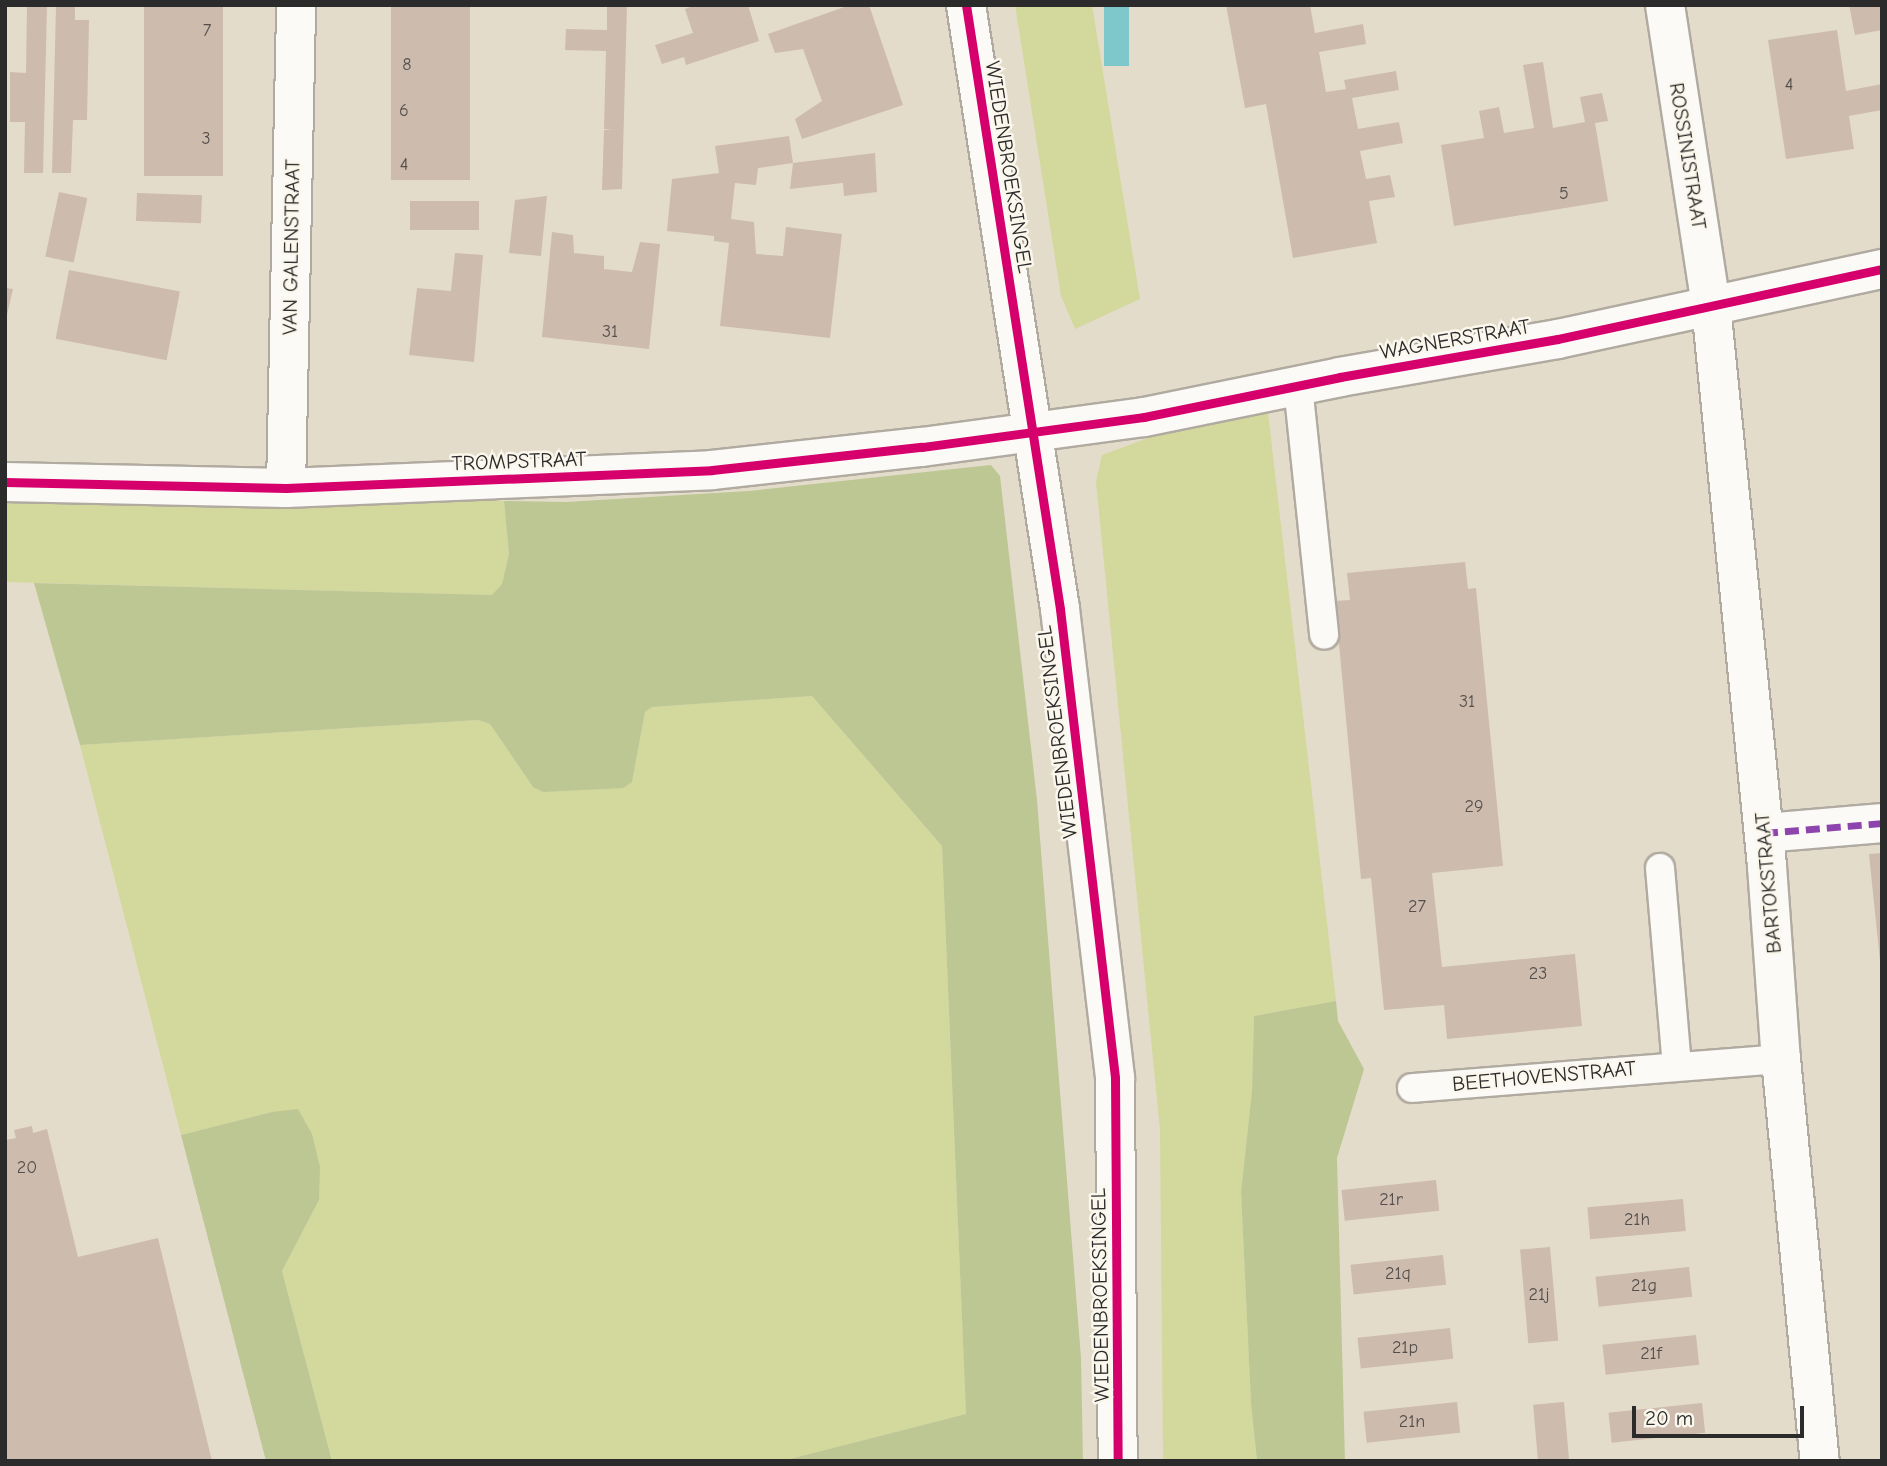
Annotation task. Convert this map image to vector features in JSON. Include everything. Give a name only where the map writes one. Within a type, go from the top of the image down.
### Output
[{"type":"street","name":"VAN GALENSTRAAT","points":[[286,488],[296,5]]},
{"type":"street","name":"WIEDENBROEKSINGEL","points":[[966,5],[1060,609],[1115,1078],[1118,1461]]},
{"type":"street","name":"ROSSINISTRAAT","points":[[1665,5],[1711,306]]},
{"type":"street","name":"WAGNERSTRAAT","points":[[1032,431],[1144,417],[1558,339],[1882,269]]},
{"type":"street","name":"BARTOKSTRAAT","points":[[1711,306],[1764,833],[1782,1059],[1820,1461]]},
{"type":"street","name":"TROMPSTRAAT","points":[[5,482],[286,488],[712,470],[1032,431]]},
{"type":"street","points":[[1764,833],[1882,823]]},
{"type":"lane","points":[[1298,386],[1324,635]]},
{"type":"lane","points":[[1660,868],[1677,1065]]},
{"type":"lane","name":"BEETHOVENSTRAAT","points":[[1412,1088],[1677,1065],[1782,1059]]},
{"type":"green space","points":[[1015,5],[1092,5],[1140,299],[1075,329],[1061,296]]},
{"type":"green space","points":[[1267,404],[1336,1001],[1254,1016],[1252,1091],[1241,1192],[1251,1403],[1257,1461],[1163,1461],[1160,1130],[1096,482],[1102,455],[1154,436]]},
{"type":"green space","points":[[991,465],[1000,476],[1037,800],[1081,1358],[1083,1461],[782,1461],[966,1414],[942,846],[812,696],[652,707],[645,712],[632,782],[623,788],[543,792],[533,787],[490,724],[478,720],[80,745],[34,583],[492,595],[502,584],[509,554],[504,501],[566,502],[749,491]]},
{"type":"green space","points":[[87,495],[504,501],[509,554],[502,584],[492,595],[5,582],[5,497]]},
{"type":"green space","points":[[812,696],[942,846],[966,1414],[782,1461],[332,1461],[282,1271],[319,1200],[272,1112],[181,1135],[80,745],[478,720],[490,724],[533,787],[632,782],[645,712],[652,707]]},
{"type":"green space","points":[[1336,1001],[1338,1021],[1364,1069],[1337,1158],[1345,1461],[1257,1461],[1251,1403],[1241,1192],[1252,1091],[1254,1016]]},
{"type":"green space","points":[[298,1109],[312,1134],[320,1167],[319,1200],[282,1271],[332,1461],[266,1461],[181,1135],[272,1112]]},
{"type":"water","points":[[1104,5],[1129,5],[1129,66],[1104,66]]},
{"type":"building","points":[[27,5],[47,5],[43,173],[24,173],[25,122],[10,122],[10,72],[26,73]]},
{"type":"building","points":[[56,5],[75,5],[75,20],[89,20],[87,120],[73,120],[71,173],[52,173]]},
{"type":"building","points":[[144,5],[223,5],[223,176],[144,176]]},
{"type":"building","points":[[391,5],[470,5],[470,180],[391,180]]},
{"type":"building","points":[[607,5],[627,5],[622,189],[602,190],[604,130],[612,130],[604,129],[606,51],[565,50],[566,29],[607,30]]},
{"type":"building","points":[[696,5],[748,5],[759,41],[686,65],[684,57],[662,64],[655,45],[693,33],[685,9]]},
{"type":"building","points":[[850,5],[869,5],[903,105],[802,139],[795,119],[822,101],[803,49],[775,53],[768,34]]},
{"type":"building","points":[[1226,5],[1310,5],[1315,33],[1363,24],[1366,44],[1319,52],[1326,92],[1346,89],[1344,80],[1396,71],[1399,90],[1352,98],[1358,129],[1399,122],[1403,143],[1360,151],[1366,179],[1390,175],[1395,197],[1369,201],[1377,243],[1293,258],[1266,104],[1245,108]]},
{"type":"building","points":[[1849,5],[1882,5],[1882,30],[1855,35]]},
{"type":"building","points":[[1837,30],[1846,91],[1882,84],[1882,110],[1849,116],[1854,149],[1786,159],[1768,40]]},
{"type":"building","points":[[1543,62],[1553,128],[1585,122],[1580,97],[1602,93],[1608,121],[1595,123],[1608,201],[1454,226],[1441,145],[1484,138],[1479,111],[1499,107],[1504,133],[1534,128],[1523,65]]},
{"type":"building","points":[[789,136],[793,163],[758,168],[756,185],[735,183],[731,219],[754,222],[756,254],[783,256],[786,227],[842,234],[830,338],[720,326],[729,243],[714,241],[714,236],[667,231],[672,179],[719,173],[715,146]]},
{"type":"building","points":[[875,153],[877,192],[844,196],[843,183],[790,189],[793,163]]},
{"type":"building","points":[[59,192],[87,198],[74,263],[45,257]]},
{"type":"building","points":[[137,193],[202,195],[201,223],[136,221]]},
{"type":"building","points":[[547,196],[541,256],[509,253],[515,200]]},
{"type":"building","points":[[410,201],[479,201],[479,230],[410,230]]},
{"type":"building","points":[[552,232],[573,235],[574,253],[604,256],[604,269],[632,272],[640,242],[660,244],[649,349],[542,337]]},
{"type":"building","points":[[455,253],[483,255],[474,362],[409,355],[417,288],[451,291]]},
{"type":"building","points":[[69,270],[180,292],[167,360],[56,339]]},
{"type":"building","points":[[5,288],[13,289],[6,319],[5,319]]},
{"type":"building","points":[[1465,562],[1468,589],[1476,588],[1503,866],[1432,873],[1442,967],[1575,954],[1582,1026],[1447,1039],[1444,1005],[1384,1010],[1371,878],[1361,879],[1335,601],[1350,600],[1347,573]]},
{"type":"building","points":[[1882,853],[1882,961],[1880,961],[1869,854]]},
{"type":"building","points":[[32,1126],[33,1133],[47,1129],[78,1257],[158,1238],[212,1461],[5,1461],[5,1140],[16,1138],[14,1130]]},
{"type":"building","points":[[1436,1180],[1439,1211],[1345,1221],[1342,1190]]},
{"type":"building","points":[[1683,1199],[1686,1231],[1590,1239],[1587,1207]]},
{"type":"building","points":[[1550,1247],[1558,1341],[1528,1343],[1520,1250]]},
{"type":"building","points":[[1443,1255],[1446,1285],[1354,1295],[1351,1265]]},
{"type":"building","points":[[1689,1267],[1692,1297],[1599,1307],[1596,1277]]},
{"type":"building","points":[[1450,1328],[1453,1359],[1361,1369],[1358,1338]]},
{"type":"building","points":[[1696,1335],[1699,1365],[1606,1375],[1603,1345]]},
{"type":"building","points":[[1457,1402],[1460,1433],[1367,1443],[1364,1412]]},
{"type":"building","points":[[1564,1402],[1569,1461],[1538,1461],[1533,1405]]},
{"type":"building","points":[[1702,1403],[1705,1433],[1612,1443],[1609,1413]]},
{"type":"marked path","points":[[1764,833],[1882,823]]},
{"type":"cycle path","points":[[966,5],[1060,609],[1115,1078],[1118,1461]]},
{"type":"cycle path","points":[[5,482],[286,488],[712,470],[922,447],[1144,417],[1340,377],[1558,339],[1882,269]]}]
